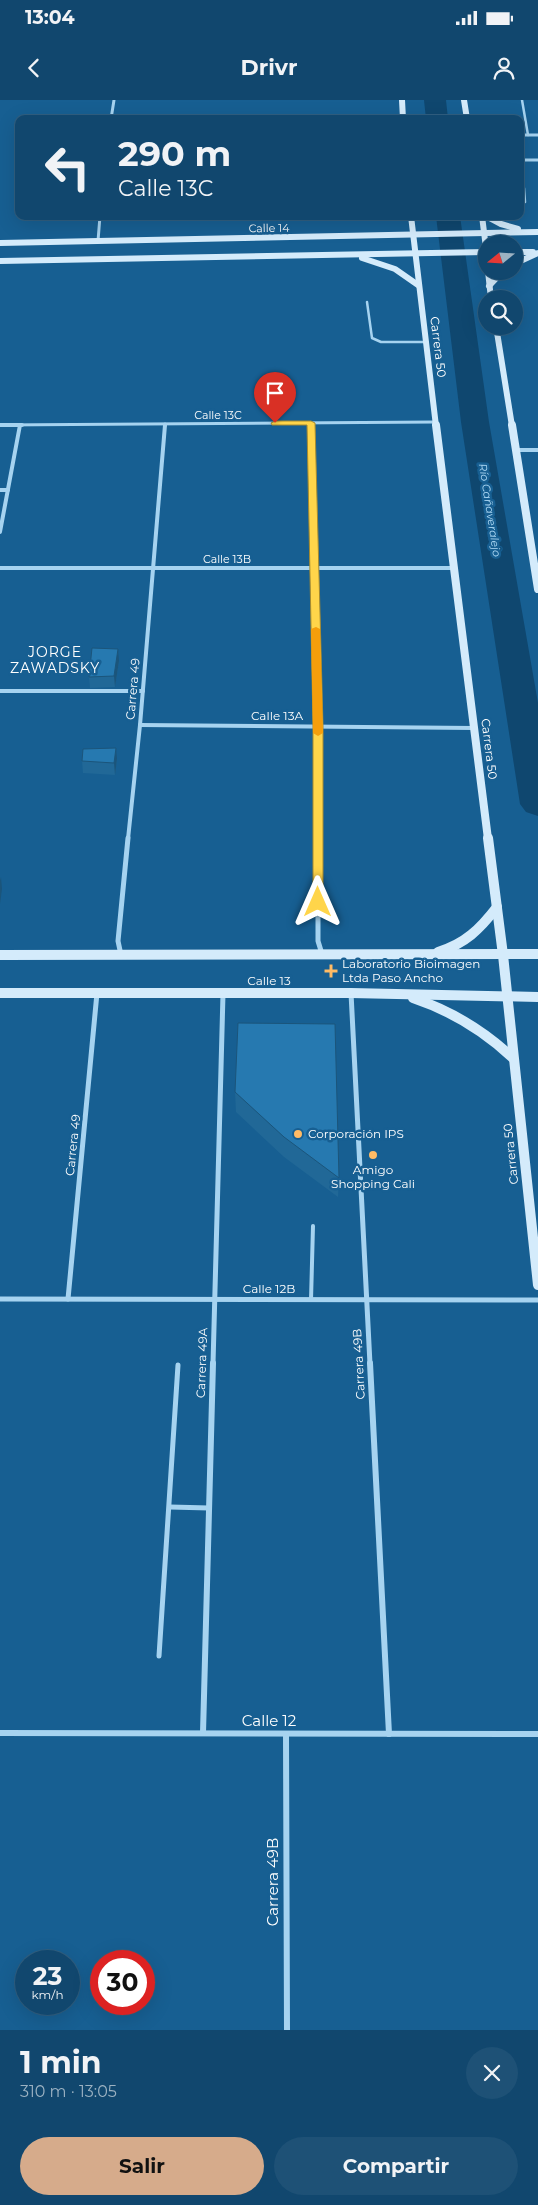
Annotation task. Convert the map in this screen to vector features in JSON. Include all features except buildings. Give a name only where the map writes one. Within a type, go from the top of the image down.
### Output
[{"type":"main road","points":[[402,100],[404,115]]},
{"type":"main road","points":[[464,100],[467,115]]},
{"type":"main road","name":"Carrera 50","points":[[411,220],[425,342],[503,955],[538,1285]]},
{"type":"main road","points":[[482,220],[484,233]]},
{"type":"main road","points":[[494,220],[511,228],[537,232]]},
{"type":"main road","name":"Calle 14","points":[[0,243],[537,232]]},
{"type":"main road","points":[[96,260],[106,250],[98,241]]},
{"type":"main road","points":[[0,262],[478,252]]},
{"type":"main road","points":[[523,252],[538,253]]},
{"type":"main road","points":[[523,260],[538,253]]},
{"type":"main road","points":[[348,256],[390,267],[406,275],[418,285]]},
{"type":"main road","points":[[489,280],[490,290]]},
{"type":"main road","points":[[489,286],[495,280]]},
{"type":"main road","points":[[497,335],[538,589]]},
{"type":"main road","points":[[422,956],[450,949],[466,941],[484,926],[497,908]]},
{"type":"main road","name":"Calle 13","points":[[0,955],[422,956],[538,954]]},
{"type":"main road","name":"Calle 13","points":[[0,993],[351,993],[538,997]]},
{"type":"main road","points":[[400,994],[439,1006],[463,1018],[490,1036],[513,1058]]},
{"type":"street","points":[[112,115],[114,100]]},
{"type":"street","points":[[524,135],[538,135]]},
{"type":"street","points":[[524,160],[538,160]]},
{"type":"street","points":[[98,241],[100,220]]},
{"type":"street","name":"Calle 13C","points":[[0,425],[435,422]]},
{"type":"street","points":[[311,423],[318,726],[318,941],[323,956]]},
{"type":"street","name":"Carrera 49","points":[[121,955],[118,941],[140,725],[165,424]]},
{"type":"street","points":[[0,532],[20,425]]},
{"type":"street","points":[[516,450],[538,450]]},
{"type":"street","points":[[0,490],[8,490]]},
{"type":"street","name":"Calle 13B","points":[[0,568],[454,568]]},
{"type":"street","points":[[0,691],[143,691]]},
{"type":"street","name":"Calle 13A","points":[[140,725],[474,728]]},
{"type":"street","name":"Carrera 49","points":[[68,1300],[97,993]]},
{"type":"street","name":"Carrera 49B","points":[[351,993],[389,1734]]},
{"type":"street","name":"Carrera 49A","points":[[203,1734],[223,994]]},
{"type":"street","name":"Calle 12B","points":[[0,1299],[538,1300]]},
{"type":"street","name":"Calle 12","points":[[0,1733],[538,1734]]},
{"type":"street","name":"Carrera 49B","points":[[286,1734],[287,2030]]},
{"type":"lane","points":[[522,100],[528,135]]},
{"type":"lane","points":[[524,188],[525,202]]},
{"type":"lane","points":[[367,302],[372,338],[381,342],[425,342]]},
{"type":"lane","points":[[311,1300],[313,1226]]},
{"type":"lane","points":[[159,1656],[178,1365]]},
{"type":"lane","points":[[170,1507],[209,1508]]},
{"type":"waterway","name":"Río Cañaveralejo","points":[[435,100],[437,115]]},
{"type":"waterway","name":"Río Cañaveralejo","points":[[449,220],[475,422],[538,804]]},
{"type":"slow traffic","points":[[316,629],[318,733]]},
{"type":"place","name":"Laboratorio Bioimagen Ltda Paso Ancho","points":[[331,971]]},
{"type":"place","name":"Corporación IPS","points":[[298,1134]]},
{"type":"place","name":"Amigo Shopping Cali","points":[[373,1155]]},
{"type":"district","name":"JORGE ZAWADSKY","points":[[55,660]]},
{"type":"route","points":[[275,423],[311,423],[318,726],[318,902]]}]
